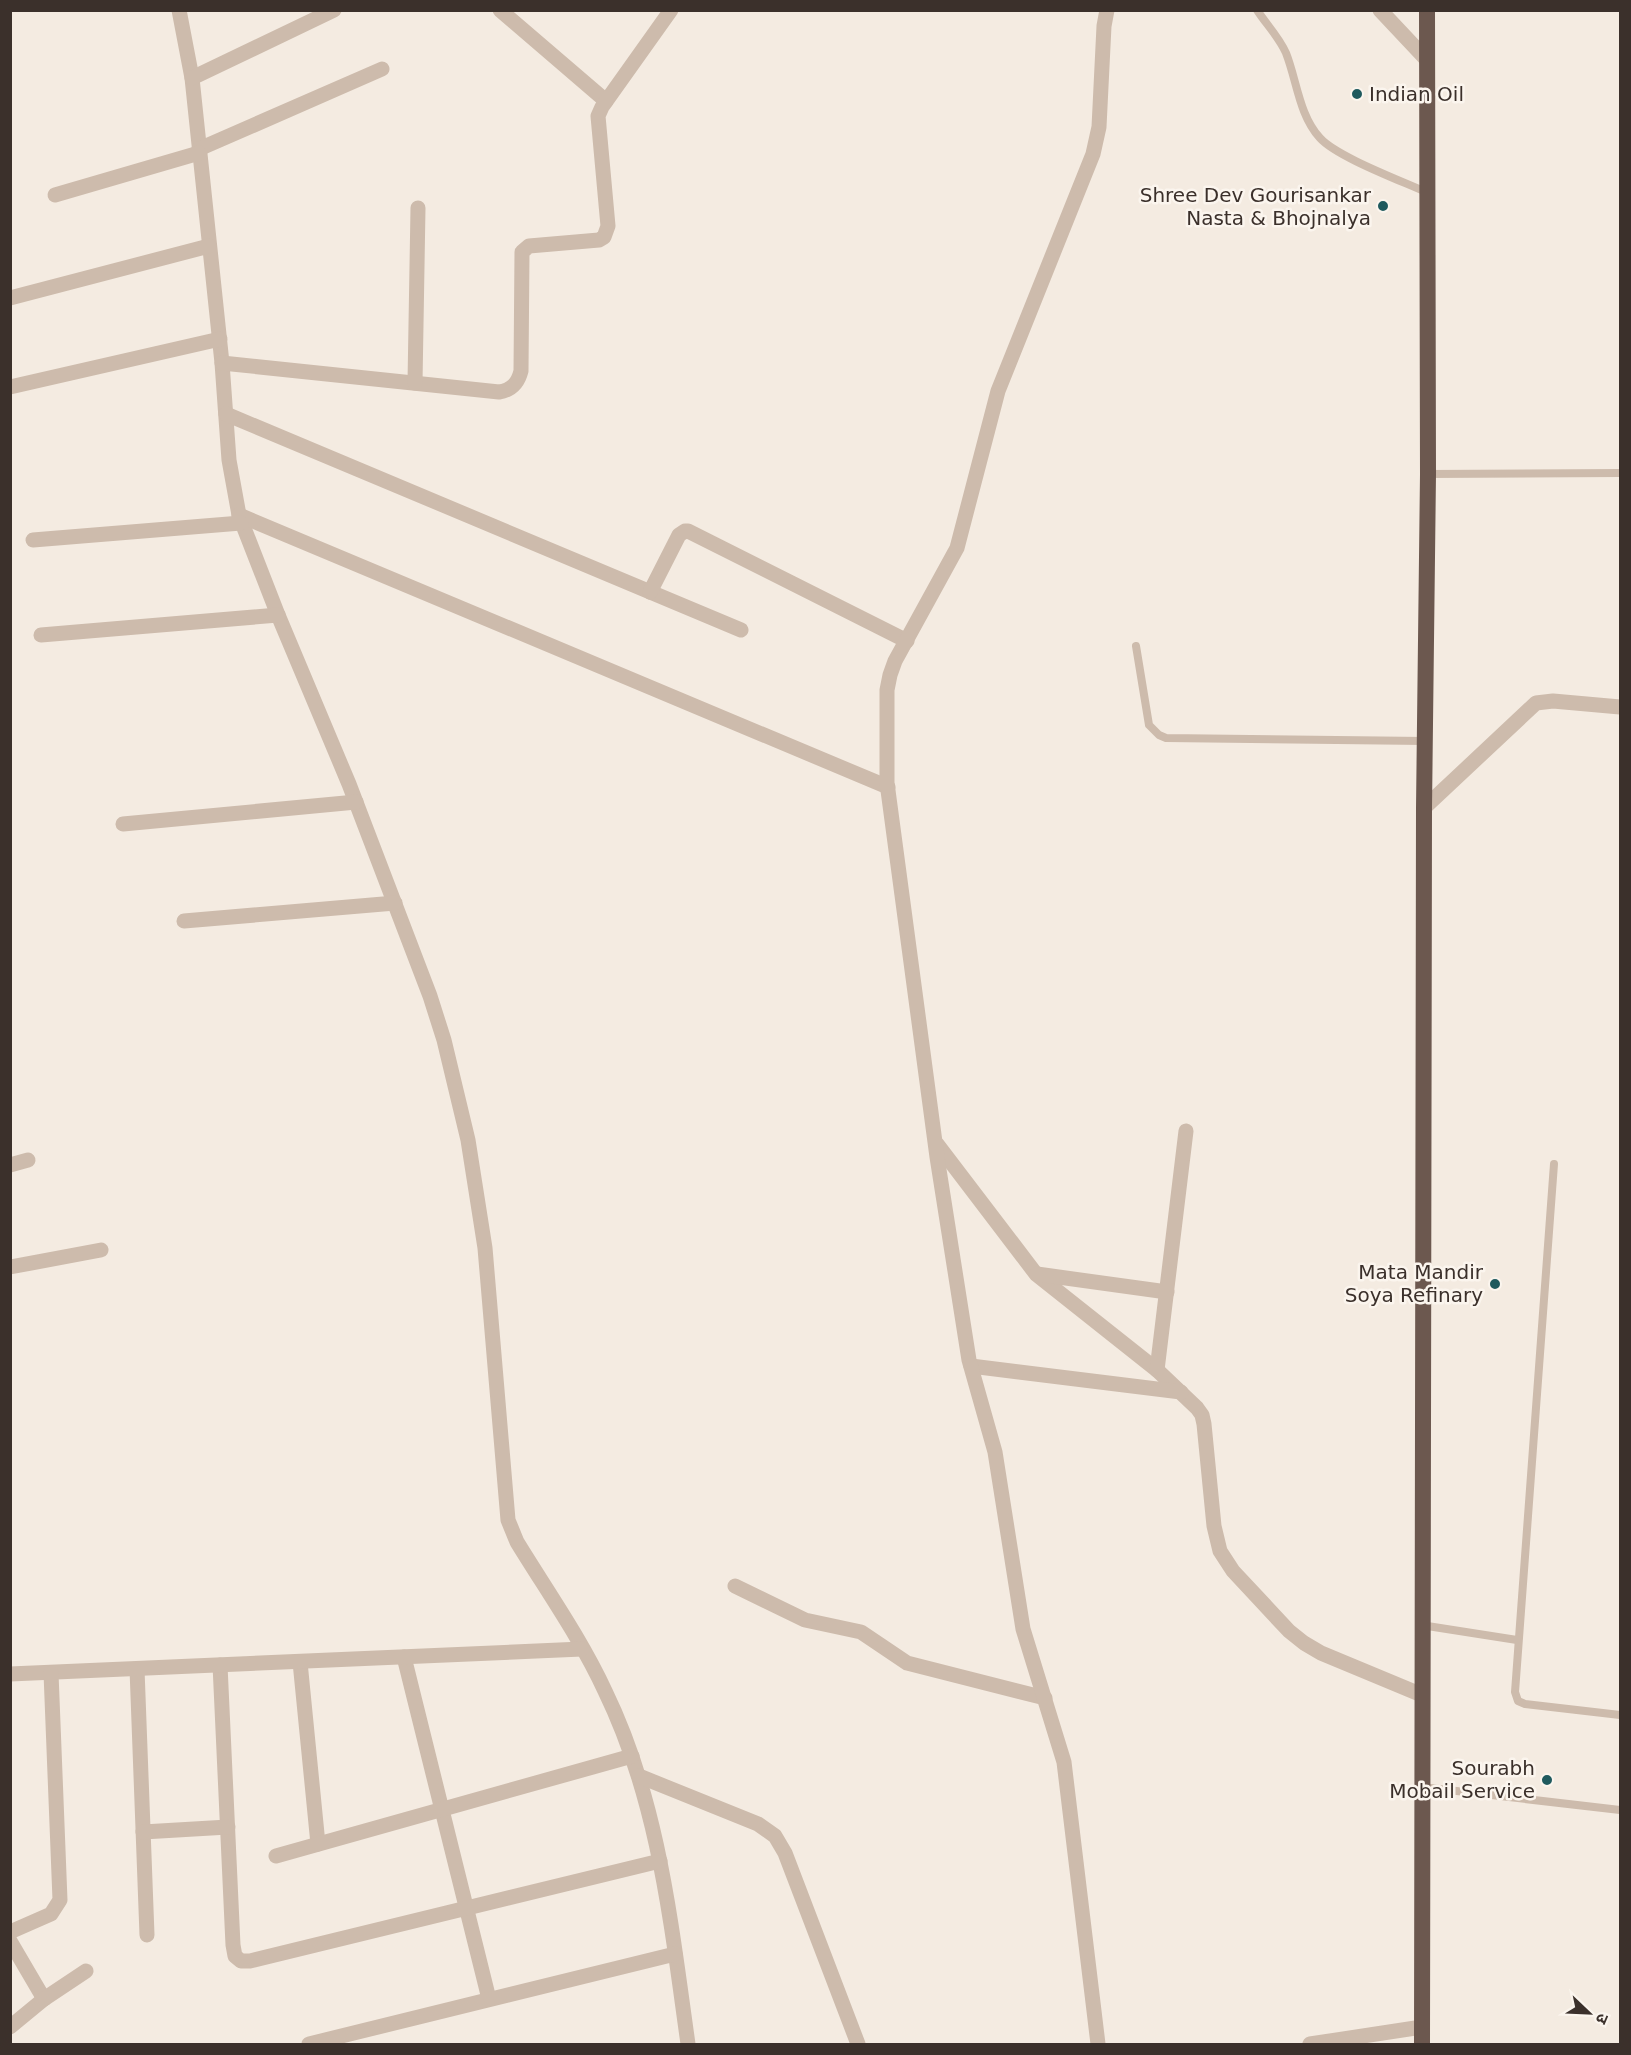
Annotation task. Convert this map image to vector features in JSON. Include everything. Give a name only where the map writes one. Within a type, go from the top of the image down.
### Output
[{"type":"highway","points":[[1422,2044],[1421,1625],[1428,474],[1427,10]]},
{"type":"street","points":[[179,10],[192,78],[220,339],[229,460],[240,519],[356,802],[430,996],[444,1040],[468,1140],[485,1248],[508,1520],[517,1542],[606,1691],[639,1776],[660,1861],[688,2044]]},
{"type":"street","points":[[192,78],[334,10]]},
{"type":"street","points":[[500,10],[606,101]]},
{"type":"street","points":[[222,363],[499,392],[511,388],[516,384],[520,370],[521,259],[524,249],[529,246],[599,240],[604,237],[607,230],[598,120],[602,107],[671,10]]},
{"type":"street","points":[[1098,2044],[1064,1762],[1023,1629],[995,1452],[971,1366],[935,1142],[888,788],[887,690],[892,668],[957,548],[998,391],[1096,145],[1100,127],[1104,26],[1107,10]]},
{"type":"street","points":[[1380,10],[1427,60]]},
{"type":"street","points":[[55,195],[199,151],[382,69]]},
{"type":"street","points":[[415,383],[417,208]]},
{"type":"street","points":[[10,298],[209,246]]},
{"type":"street","points":[[10,387],[220,339]]},
{"type":"street","points":[[226,414],[741,630]]},
{"type":"street","points":[[33,540],[240,519],[888,788]]},
{"type":"street","points":[[650,592],[679,535],[681,532],[688,531],[907,641]]},
{"type":"street","points":[[41,635],[278,615]]},
{"type":"street","points":[[1425,808],[1536,703],[1553,701],[1620,707]]},
{"type":"street","points":[[123,824],[356,802]]},
{"type":"street","points":[[184,921],[395,903]]},
{"type":"street","points":[[1158,1370],[1186,1131]]},
{"type":"street","points":[[935,1142],[1036,1274],[1158,1370],[1200,1412],[1203,1419],[1214,1526],[1220,1551],[1233,1571],[1289,1631],[1304,1643],[1321,1653],[1422,1695]]},
{"type":"street","points":[[10,1165],[28,1160]]},
{"type":"street","points":[[10,1267],[101,1250]]},
{"type":"street","points":[[1036,1274],[1167,1292]]},
{"type":"street","points":[[971,1366],[1181,1392]]},
{"type":"street","points":[[735,1586],[805,1620],[861,1632],[912,1665],[1046,1698]]},
{"type":"street","points":[[10,1674],[582,1649]]},
{"type":"street","points":[[404,1657],[489,1999]]},
{"type":"street","points":[[300,1662],[318,1845]]},
{"type":"street","points":[[220,1665],[233,1945],[235,1956],[241,1961],[250,1961],[660,1861]]},
{"type":"street","points":[[136,1669],[147,1935]]},
{"type":"street","points":[[10,1932],[51,1914],[60,1900],[51,1673]]},
{"type":"street","points":[[276,1856],[632,1756]]},
{"type":"street","points":[[639,1776],[758,1824],[774,1836],[785,1853],[858,2044]]},
{"type":"street","points":[[143,1832],[228,1827]]},
{"type":"street","points":[[10,1941],[44,1999]]},
{"type":"street","points":[[309,2044],[675,1954]]},
{"type":"street","points":[[10,2027],[44,1999],[86,1971]]},
{"type":"street","points":[[1310,2044],[1422,2026]]},
{"type":"lane","points":[[1257,10],[1283,47],[1306,116],[1312,129],[1322,141],[1348,156],[1428,193]]},
{"type":"lane","points":[[1428,474],[1620,473]]},
{"type":"lane","points":[[1136,646],[1149,726],[1166,738],[1425,741]]},
{"type":"lane","points":[[1554,1164],[1517,1640],[1515,1692],[1518,1701],[1525,1704],[1620,1715]]},
{"type":"lane","points":[[1421,1625],[1517,1640]]},
{"type":"lane","points":[[1422,1787],[1620,1810]]},
{"type":"place","name":"Indian Oil","points":[[1357,94]]},
{"type":"place","name":"Shree Dev Gourisankar Nasta & Bhojnalya","points":[[1383,206]]},
{"type":"place","name":"Mata Mandir Soya Refinary","points":[[1495,1284]]},
{"type":"place","name":"Sourabh Mobail Service","points":[[1547,1780]]}]
